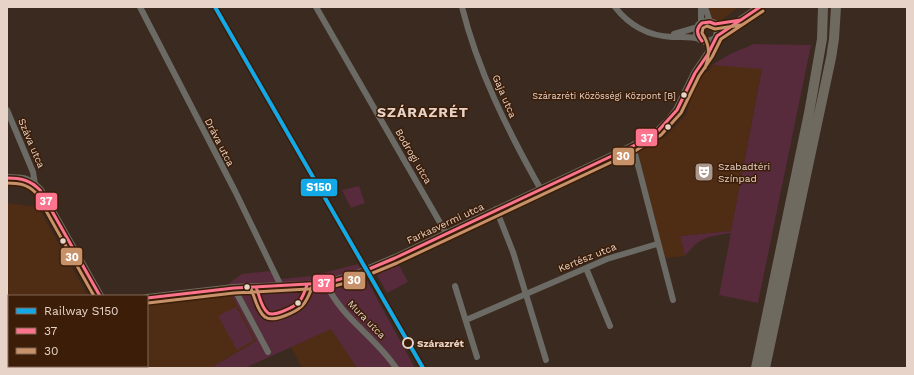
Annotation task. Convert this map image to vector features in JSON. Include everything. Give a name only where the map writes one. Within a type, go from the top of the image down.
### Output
[{"type":"main road","points":[[756,368],[809,113],[822,42],[823,7]]},
{"type":"main road","points":[[765,368],[834,42],[836,7]]},
{"type":"street","name":"Dráva utca","points":[[140,7],[235,191],[281,286]]},
{"type":"street","name":"Bodrogi utca","points":[[316,7],[446,233]]},
{"type":"street","name":"Gaja utca","points":[[462,7],[472,45],[512,139],[540,188]]},
{"type":"street","points":[[614,7],[630,23],[653,35],[687,37],[711,42],[760,7]]},
{"type":"street","points":[[700,7],[697,34],[701,40]]},
{"type":"street","points":[[705,7],[718,30],[717,37]]},
{"type":"street","points":[[664,36],[707,21],[713,23],[739,21]]},
{"type":"street","name":"Farkasvermi utca","points":[[148,298],[234,288],[326,283],[355,275],[632,146],[658,131],[670,119],[676,110],[717,37]]},
{"type":"street","name":"Farkasvermi utca","points":[[701,40],[704,53],[702,62]]},
{"type":"street","name":"Száva utca","points":[[7,110],[34,172],[35,184]]},
{"type":"street","points":[[632,146],[673,300]]},
{"type":"street","points":[[7,178],[21,178],[31,181],[40,190],[99,295]]},
{"type":"street","points":[[496,209],[508,238],[546,360]]},
{"type":"street","name":"Kertész utca","points":[[466,320],[586,268],[622,254],[657,244]]},
{"type":"street","points":[[586,268],[610,326]]},
{"type":"street","name":"Mura utca","points":[[326,283],[331,295],[346,314],[384,352],[396,368]]},
{"type":"street","points":[[455,286],[477,357]]},
{"type":"street","points":[[234,288],[268,352]]},
{"type":"shaded area","points":[[703,7],[738,7],[708,31]]},
{"type":"shaded area","points":[[754,44],[811,45],[758,303],[719,295],[731,233],[705,238],[685,256],[680,236],[731,231],[762,69],[712,65],[730,54]]},
{"type":"shaded area","points":[[712,65],[762,68],[731,231],[680,236],[685,256],[664,258],[638,152],[665,137],[686,115],[695,86],[701,75],[709,71]]},
{"type":"shaded area","points":[[359,186],[365,203],[351,208],[342,190]]},
{"type":"shaded area","points":[[7,203],[38,207],[87,295],[8,295],[8,367],[148,367],[148,304],[231,294],[256,341],[211,368],[7,368]]},
{"type":"shaded area","points":[[398,263],[408,282],[387,293],[377,275]]},
{"type":"shaded area","points":[[358,264],[415,368],[357,368],[331,329],[245,368],[211,368],[256,341],[231,294],[228,284],[242,274],[269,271],[282,279],[311,276]]},
{"type":"shaded area","points":[[236,307],[254,340],[237,350],[218,316]]},
{"type":"shaded area","points":[[332,328],[357,368],[302,368],[291,347]]},
{"type":"rail line","name":"S150","points":[[215,7],[423,368]]},
{"type":"transit line","name":"37","points":[[148,298],[234,288],[326,283],[355,275],[395,258],[633,146],[658,131],[677,110],[695,73],[708,54],[717,36],[760,7]]},
{"type":"transit line","name":"30","points":[[148,303],[234,293],[327,288],[356,280],[397,263],[635,151],[661,135],[681,113],[699,76],[712,57],[721,39],[763,11]]},
{"type":"transit line","name":"37","points":[[702,41],[698,32],[698,28],[702,23],[710,22],[715,24],[741,20]]},
{"type":"transit line","name":"30","points":[[705,68],[708,58],[708,46],[702,33],[703,28],[707,26],[715,29],[741,25]]},
{"type":"transit line","name":"37","points":[[7,178],[25,180],[40,190],[99,295]]},
{"type":"transit line","name":"30","points":[[7,183],[23,185],[36,193],[93,295]]},
{"type":"transit line","name":"37","points":[[256,287],[260,301],[266,311],[268,313],[275,314],[289,309],[299,302],[307,285]]},
{"type":"transit line","name":"30","points":[[251,289],[258,308],[262,314],[265,317],[273,319],[290,314],[302,306],[312,287]]},
{"type":"place","name":"Szárazréti Közösségi Központ [B]","points":[[684,95]]},
{"type":"place","name":"Szabadtéri Színpad","points":[[704,172]]},
{"type":"place","name":"Szárazrét","points":[[408,343]]},
{"type":"district","name":"SZÁRAZRÉT","points":[[423,112]]}]
